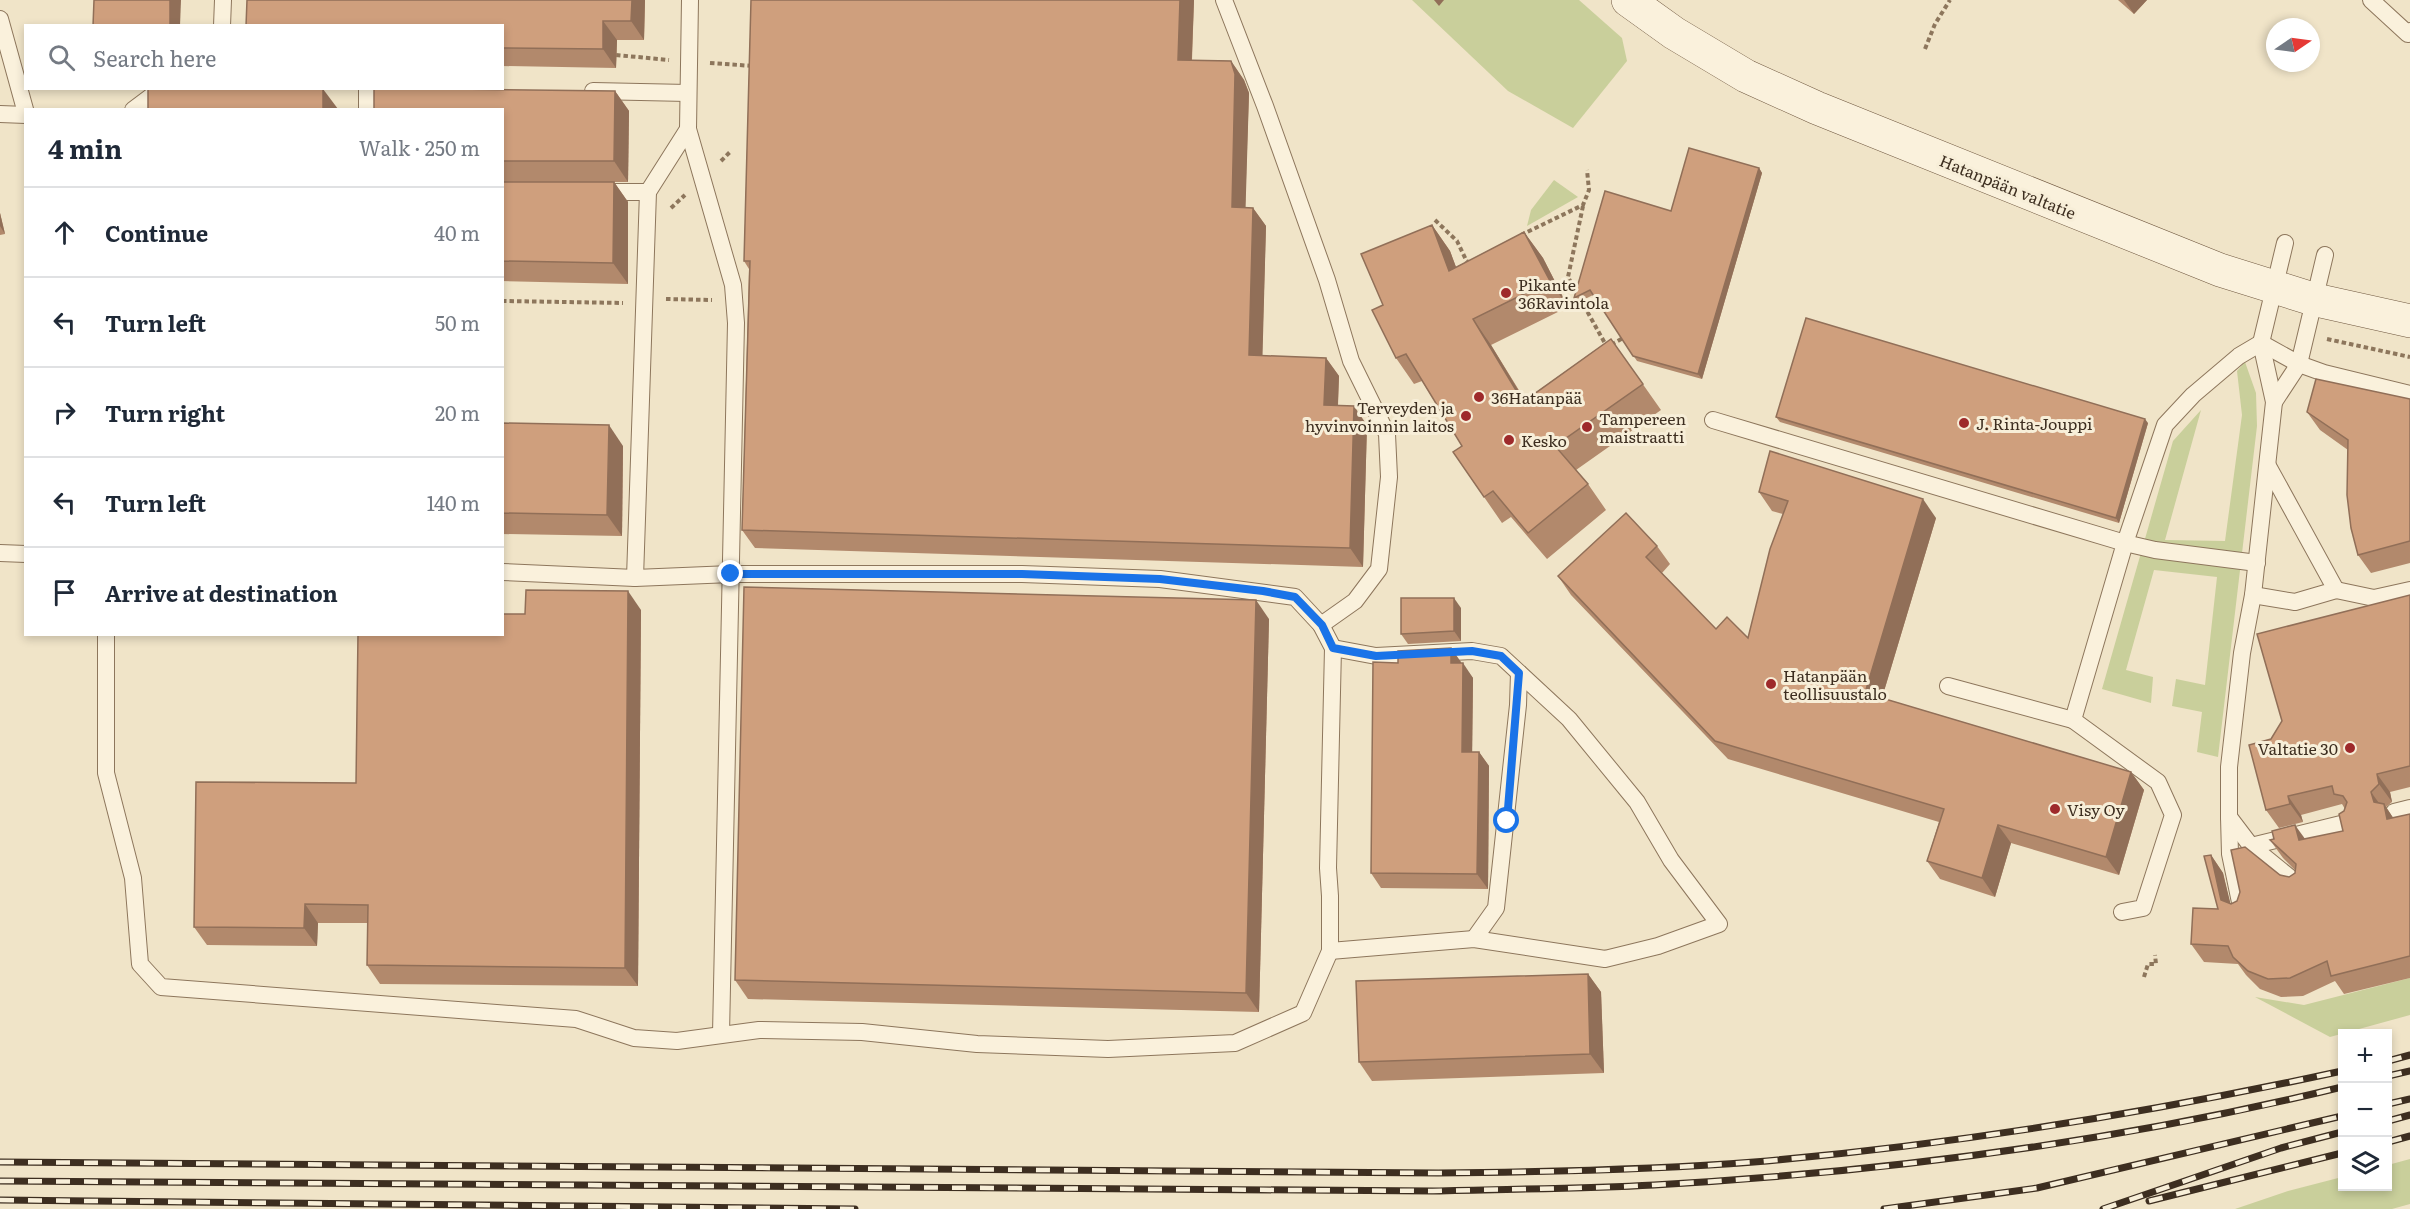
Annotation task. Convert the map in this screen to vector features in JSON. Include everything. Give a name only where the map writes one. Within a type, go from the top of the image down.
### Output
[{"type":"main road","name":"Hatanpään valtatie","points":[[1628,0],[1674,33],[1746,76],[1817,108],[2220,270],[2316,300],[2410,321]]},
{"type":"lane","points":[[222,24],[223,0]]},
{"type":"lane","points":[[690,0],[688,129],[733,285],[736,324],[721,1034]]},
{"type":"lane","points":[[1224,0],[1265,106],[1327,280],[1350,361],[1387,434],[1389,477],[1379,569],[1355,601],[1322,625]]},
{"type":"lane","points":[[2371,0],[2408,34],[2410,31]]},
{"type":"lane","points":[[0,19],[24,108]]},
{"type":"lane","points":[[137,108],[160,90]]},
{"type":"lane","points":[[367,90],[367,108]]},
{"type":"lane","points":[[581,91],[688,93]]},
{"type":"lane","points":[[0,114],[24,114]]},
{"type":"lane","points":[[635,578],[648,192],[688,129]]},
{"type":"lane","points":[[581,192],[648,192]]},
{"type":"lane","points":[[2242,912],[2230,854],[2229,767],[2242,653],[2257,563],[2274,402],[2261,343],[2285,243]]},
{"type":"lane","points":[[2274,402],[2299,364],[2325,255]]},
{"type":"lane","points":[[2261,343],[2299,364],[2324,374],[2410,394]]},
{"type":"lane","points":[[2073,720],[2125,543],[2165,425],[2193,395],[2240,356],[2261,343]]},
{"type":"lane","points":[[1713,420],[2125,543],[2155,550],[2257,563]]},
{"type":"lane","points":[[2268,466],[2336,590]]},
{"type":"lane","points":[[0,553],[24,554]]},
{"type":"lane","points":[[106,636],[106,772],[133,878],[140,964],[161,987],[576,1019],[634,1038],[677,1041],[759,1030],[862,1032],[977,1044],[1108,1049],[1235,1042],[1303,1013],[1330,951],[1328,868],[1333,648],[1322,625],[1295,597],[1160,579],[1022,574],[731,574],[635,578],[504,572]]},
{"type":"lane","points":[[2253,595],[2295,602],[2336,590],[2374,598],[2410,590]]},
{"type":"lane","points":[[1330,951],[1474,939],[1605,959],[1658,946],[1719,924],[1671,860],[1637,802],[1569,719],[1501,656],[1472,651],[1376,656],[1333,648]]},
{"type":"lane","points":[[1474,939],[1496,908],[1518,705],[1519,673]]},
{"type":"lane","points":[[1948,686],[2073,720],[2158,782],[2173,815],[2143,908],[2122,912]]},
{"type":"lane","points":[[2229,818],[2251,846],[2299,885]]},
{"type":"lane","points":[[2251,846],[2349,822]]},
{"type":"path","points":[[1925,49],[1935,24],[1950,0]]},
{"type":"path","points":[[646,231],[731,151]]},
{"type":"path","points":[[1587,170],[1589,190],[1583,205],[1568,278],[1607,346],[1631,333]]},
{"type":"path","points":[[1520,236],[1583,205]]},
{"type":"path","points":[[1436,220],[1456,241],[1467,262],[1477,257]]},
{"type":"path","points":[[2144,977],[2148,964],[2156,964],[2155,955]]},
{"type":"green space","points":[[1412,0],[1579,0],[1622,38],[1627,61],[1573,128],[1508,91]]},
{"type":"green space","points":[[1554,180],[1578,197],[1527,226],[1531,210]]},
{"type":"green space","points":[[2245,362],[2256,393],[2257,426],[2218,757],[2197,752],[2202,712],[2172,706],[2176,679],[2205,685],[2217,577],[2154,570],[2126,670],[2153,677],[2151,703],[2102,689],[2173,441],[2201,410],[2165,540],[2225,541],[2242,415],[2237,371]]},
{"type":"green space","points":[[2410,978],[2410,1015],[2359,1029],[2338,1029],[2338,1035],[2330,1037],[2255,997],[2304,1005]]},
{"type":"green space","points":[[2410,1159],[2410,1204],[2392,1209],[2235,1209],[2288,1191],[2338,1178],[2338,1191],[2392,1191],[2392,1164]]},
{"type":"building","points":[[94,0],[170,0],[170,24],[93,24]]},
{"type":"building","points":[[247,0],[632,0],[631,21],[603,21],[603,49],[504,48],[504,24],[246,24]]},
{"type":"building","points":[[751,0],[1180,0],[1178,60],[1231,61],[1235,74],[1232,207],[1253,208],[1249,355],[1326,358],[1324,405],[1354,406],[1350,548],[742,530],[750,261],[744,261]]},
{"type":"building","points":[[148,90],[323,90],[323,108],[148,108]]},
{"type":"building","points":[[374,90],[615,91],[614,161],[504,161],[504,108],[374,108]]},
{"type":"building","points":[[1689,148],[1759,168],[1698,374],[1633,356],[1590,290],[1574,298],[1605,191],[1671,211]]},
{"type":"building","points":[[504,182],[614,182],[613,263],[504,261]]},
{"type":"building","name":"36Hatanpää","points":[[1432,225],[1449,271],[1524,232],[1550,281],[1473,319],[1523,402],[1611,339],[1643,384],[1555,446],[1588,484],[1528,533],[1493,491],[1484,497],[1453,452],[1462,446],[1406,354],[1396,358],[1372,310],[1383,305],[1361,254]]},
{"type":"building","name":"J. Rinta-Jouppi","points":[[1806,318],[2145,419],[2116,518],[1776,417]]},
{"type":"building","points":[[2316,379],[2410,399],[2410,541],[2358,555],[2351,528],[2347,495],[2348,440],[2307,412]]},
{"type":"building","points":[[504,423],[609,425],[607,515],[504,513]]},
{"type":"building","name":"Hatanpään teollisuustalo","points":[[1770,451],[1923,499],[1865,693],[2131,772],[2106,857],[1998,825],[1982,878],[1927,861],[1944,809],[1715,741],[1558,576],[1626,513],[1657,546],[1646,557],[1716,629],[1727,617],[1748,638],[1770,549],[1788,501],[1759,492]]},
{"type":"building","points":[[744,587],[1256,600],[1246,993],[735,980]]},
{"type":"building","points":[[526,590],[628,591],[625,968],[367,965],[368,905],[305,904],[304,928],[194,927],[196,782],[356,783],[358,636],[504,636],[504,614],[525,614]]},
{"type":"building","points":[[2410,595],[2410,766],[2377,774],[2379,784],[2371,792],[2374,802],[2384,804],[2387,819],[2410,814],[2410,956],[2331,976],[2327,961],[2290,978],[2268,979],[2248,971],[2233,957],[2228,946],[2191,944],[2193,908],[2218,909],[2204,856],[2211,855],[2221,900],[2231,904],[2237,901],[2240,892],[2231,850],[2245,847],[2280,875],[2289,877],[2295,873],[2296,864],[2270,840],[2274,839],[2272,831],[2295,825],[2299,840],[2343,831],[2339,814],[2344,811],[2347,802],[2343,796],[2334,794],[2332,786],[2288,796],[2290,804],[2266,810],[2249,745],[2271,739],[2282,721],[2257,634]]},
{"type":"building","points":[[1401,598],[1454,598],[1454,631],[1401,634]]},
{"type":"building","points":[[1451,648],[1451,663],[1463,663],[1462,752],[1479,752],[1477,874],[1371,873],[1373,662],[1398,663],[1398,651]]},
{"type":"building","points":[[1588,974],[1590,1054],[1359,1062],[1356,981]]},
{"type":"railway","points":[[2392,1060],[2410,1055]]},
{"type":"railway","points":[[2392,1075],[2410,1071]]},
{"type":"railway","points":[[0,1162],[1438,1173],[1636,1169],[1754,1162],[1976,1137],[2196,1101],[2338,1072]]},
{"type":"railway","points":[[0,1181],[1433,1191],[1627,1186],[1828,1172],[2001,1152],[2172,1124],[2338,1088]]},
{"type":"railway","points":[[2392,1103],[2410,1099]]},
{"type":"railway","points":[[2392,1120],[2410,1115]]},
{"type":"railway","points":[[1884,1209],[2037,1188],[2338,1117]]},
{"type":"railway","points":[[2103,1209],[2281,1148],[2338,1133]]},
{"type":"railway","points":[[2392,1141],[2410,1136]]},
{"type":"railway","points":[[2149,1201],[2338,1154]]},
{"type":"railway","points":[[0,1200],[855,1209]]},
{"type":"place","name":"Pikante 36Ravintola","points":[[1506,293]]},
{"type":"place","name":"36Hatanpää","points":[[1479,397]]},
{"type":"place","name":"Terveyden ja hyvinvoinnin laitos","points":[[1466,416]]},
{"type":"place","name":"J. Rinta-Jouppi","points":[[1964,423]]},
{"type":"place","name":"Tampereen maistraatti","points":[[1587,427]]},
{"type":"place","name":"Kesko","points":[[1509,440]]},
{"type":"place","name":"Hatanpään teollisuustalo","points":[[1771,684]]},
{"type":"place","name":"Valtatie 30","points":[[2350,748]]},
{"type":"place","name":"Visy Oy","points":[[2055,809]]},
{"type":"route","points":[[731,574],[1022,574],[1160,579],[1295,597],[1322,625],[1333,648],[1376,656],[1472,651],[1501,656],[1519,673],[1507,821]]}]
